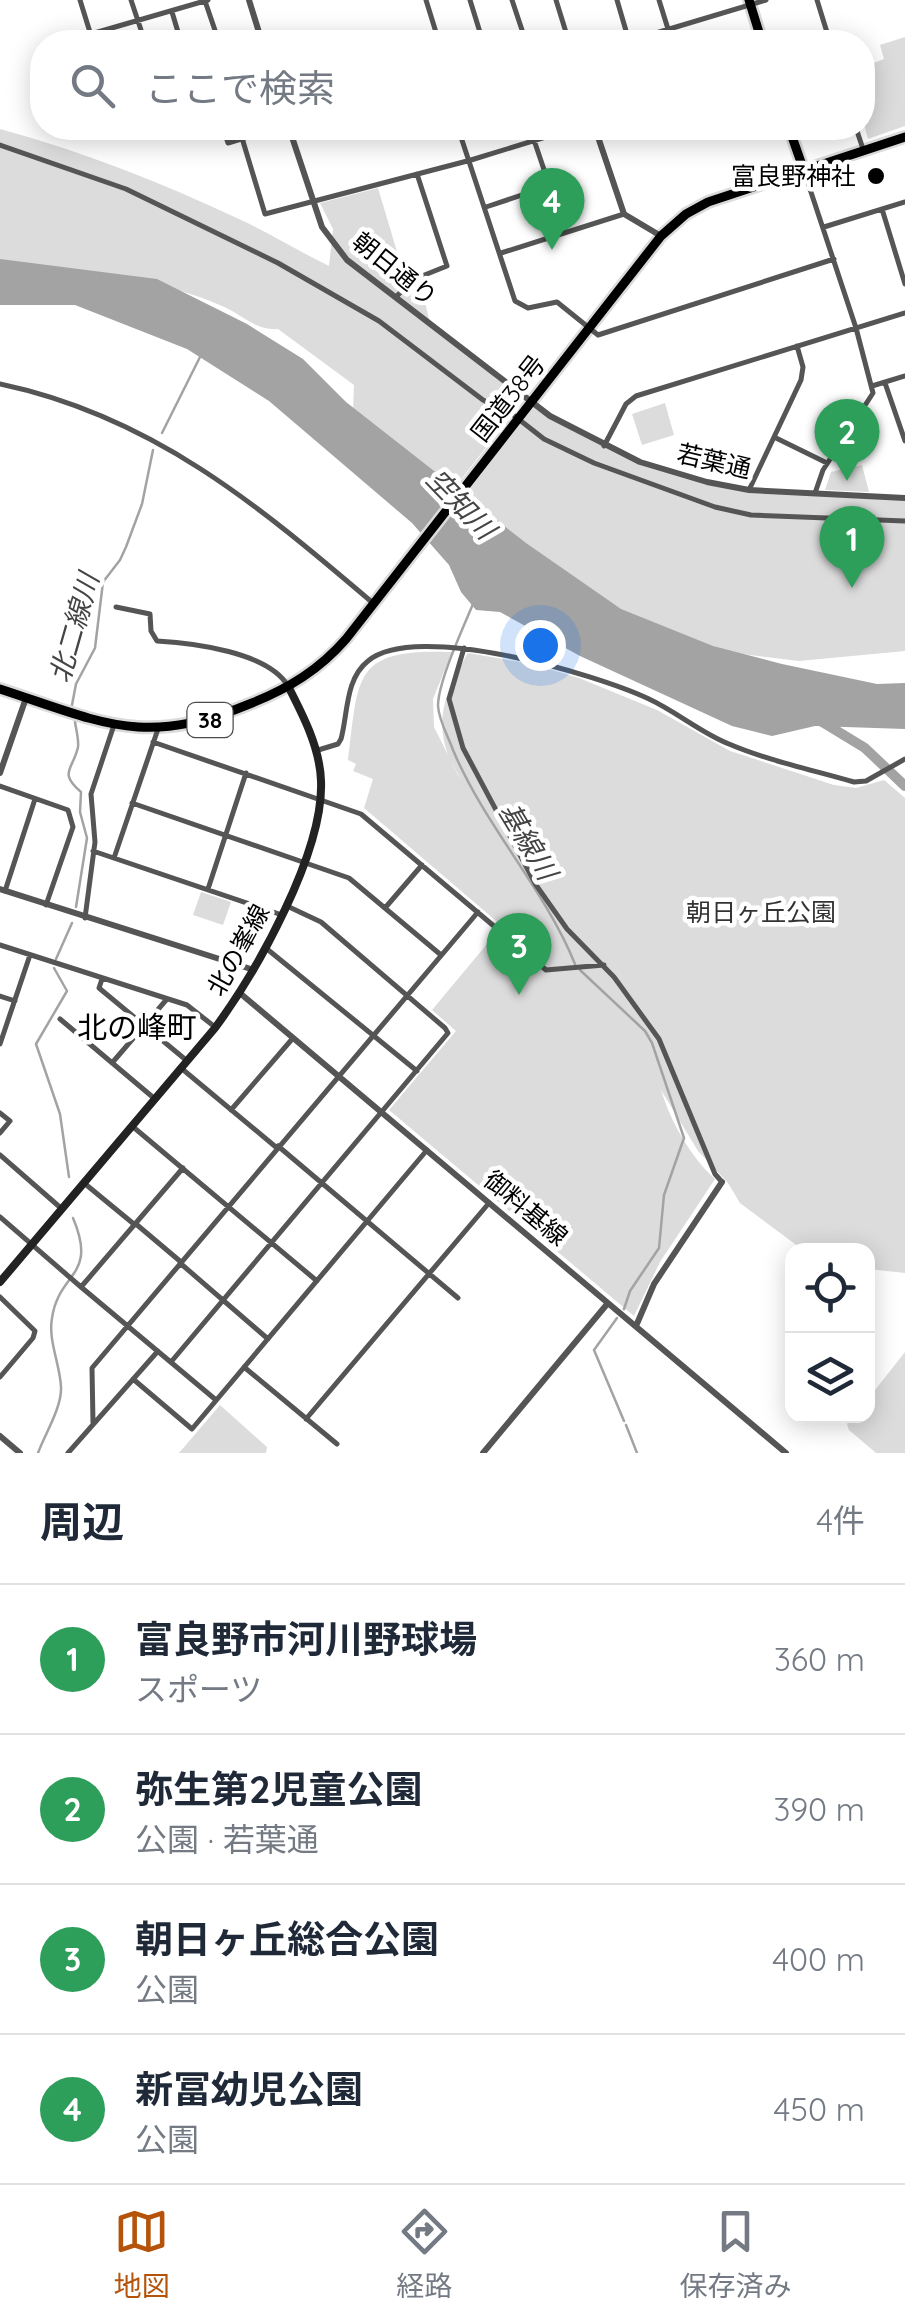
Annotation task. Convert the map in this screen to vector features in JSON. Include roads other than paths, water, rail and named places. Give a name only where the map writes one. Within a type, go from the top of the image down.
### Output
[{"type":"highway","points":[[750,2],[758,30]]},
{"type":"highway","name":"国道38号","points":[[0,689],[114,725],[158,729],[210,720],[288,686],[325,662],[662,236],[686,214],[708,202],[802,168],[905,136]]},
{"type":"highway","points":[[793,140],[802,168]]},
{"type":"main road","name":"北の峯線","points":[[0,1282],[216,1028],[267,948],[303,860],[320,798],[315,751],[288,686]]},
{"type":"street","points":[[80,0],[89,30]]},
{"type":"street","points":[[131,0],[141,30]]},
{"type":"street","points":[[104,30],[206,0],[215,30]]},
{"type":"street","points":[[249,0],[258,30]]},
{"type":"street","points":[[426,0],[435,30]]},
{"type":"street","points":[[470,0],[479,30]]},
{"type":"street","points":[[512,0],[522,30]]},
{"type":"street","points":[[556,0],[566,30]]},
{"type":"street","points":[[617,0],[624,30]]},
{"type":"street","points":[[659,0],[668,29]]},
{"type":"street","points":[[665,30],[766,0]]},
{"type":"street","points":[[817,0],[826,30]]},
{"type":"street","points":[[171,11],[177,30]]},
{"type":"street","points":[[243,140],[265,214],[534,140],[565,232]]},
{"type":"street","name":"朝日通り","points":[[293,140],[311,201],[335,246],[531,401]]},
{"type":"street","points":[[462,140],[518,304],[528,308],[557,302],[598,336],[834,259]]},
{"type":"street","points":[[600,140],[624,214],[662,236]]},
{"type":"street","points":[[860,140],[863,150]]},
{"type":"street","points":[[0,145],[126,190],[278,262],[378,321],[484,400],[559,448],[632,479],[714,507],[751,515],[905,521]]},
{"type":"street","points":[[802,168],[856,328],[873,393],[827,463],[814,494]]},
{"type":"street","points":[[396,297],[412,280],[447,266],[416,174]]},
{"type":"street","points":[[486,207],[550,186]]},
{"type":"street","points":[[824,227],[905,202]]},
{"type":"street","points":[[882,210],[905,284]]},
{"type":"street","points":[[500,253],[624,214]]},
{"type":"street","points":[[604,446],[626,404],[636,396],[905,313]]},
{"type":"street","points":[[749,490],[802,380],[797,346]]},
{"type":"street","points":[[872,386],[905,376]]},
{"type":"street","points":[[885,383],[902,423],[905,441]]},
{"type":"street","points":[[0,384],[96,413],[164,444],[271,517],[376,598]]},
{"type":"street","name":"若葉通","points":[[531,401],[564,425],[662,470],[749,490],[905,498]]},
{"type":"street","points":[[775,438],[827,463]]},
{"type":"street","points":[[116,607],[150,614],[156,641],[201,645],[243,657],[275,670],[288,686]]},
{"type":"street","points":[[315,751],[342,739],[351,687],[368,660],[386,651],[464,648],[490,650],[592,678],[649,699],[717,739],[777,761],[854,782],[872,778],[905,759]]},
{"type":"street","points":[[464,648],[450,699],[463,748],[536,886],[567,929],[604,965],[659,1039],[715,1174],[722,1182],[654,1284],[636,1326]]},
{"type":"street","points":[[0,773],[26,698]]},
{"type":"street","points":[[85,918],[92,852],[92,794],[114,725]]},
{"type":"street","points":[[114,858],[158,729]]},
{"type":"street","points":[[153,742],[362,814],[546,970],[604,965]]},
{"type":"street","points":[[208,890],[246,773]]},
{"type":"street","points":[[0,786],[68,810],[73,828],[46,905]]},
{"type":"street","points":[[36,798],[2,890],[255,970]]},
{"type":"street","points":[[132,804],[350,878],[441,955]]},
{"type":"street","points":[[92,852],[320,922],[448,1033],[171,1362]]},
{"type":"street","points":[[385,908],[422,865]]},
{"type":"street","points":[[94,1422],[90,1372],[478,912]]},
{"type":"street","points":[[0,944],[188,1005],[216,1028]]},
{"type":"street","points":[[267,948],[417,1071]]},
{"type":"street","points":[[0,1044],[30,955]]},
{"type":"street","points":[[102,979],[99,988],[144,1025],[231,1110],[458,1298]]},
{"type":"street","name":"御料基線","points":[[241,994],[786,1453]]},
{"type":"street","points":[[0,996],[15,1001]]},
{"type":"street","points":[[112,1063],[167,999]]},
{"type":"street","points":[[60,1018],[155,1100]]},
{"type":"street","points":[[231,1110],[293,1038]]},
{"type":"street","points":[[0,1113],[10,1121],[0,1133]]},
{"type":"street","points":[[132,1126],[316,1281]]},
{"type":"street","points":[[133,1380],[192,1429],[427,1150]]},
{"type":"street","points":[[0,1156],[62,1209]]},
{"type":"street","points":[[76,1283],[135,1224],[182,1168]]},
{"type":"street","points":[[84,1183],[268,1339]]},
{"type":"street","points":[[306,1419],[489,1203]]},
{"type":"street","points":[[0,1217],[216,1400]]},
{"type":"street","points":[[0,1297],[35,1331],[2,1371]]},
{"type":"street","points":[[483,1453],[608,1303]]},
{"type":"street","points":[[68,1453],[158,1351]]},
{"type":"street","points":[[244,1367],[337,1444]]},
{"type":"street","points":[[0,1436],[20,1453]]},
{"type":"water","name":"空知川","points":[[0,259],[157,279],[247,324],[303,359],[346,402],[526,543],[621,609],[713,646],[782,664],[877,684],[905,683],[905,729],[815,726],[772,736],[732,726],[580,656],[500,612],[476,610],[461,592],[449,565],[412,523],[269,401],[187,349],[75,305],[0,305]]},
{"type":"waterway","name":"北二線川","points":[[162,433],[200,357]]},
{"type":"waterway","name":"北二線川","points":[[72,705],[76,684],[95,648],[103,582],[126,547],[142,504],[153,450]]},
{"type":"waterway","name":"基線川","points":[[473,604],[442,683],[440,717],[466,778],[547,909],[575,964]]},
{"type":"waterway","points":[[819,720],[865,748],[905,786]]},
{"type":"waterway","name":"北二線川","points":[[75,722],[78,747],[69,775],[81,792],[80,812],[87,838],[76,907]]},
{"type":"waterway","name":"北二線川","points":[[56,959],[72,923]]},
{"type":"waterway","name":"北二線川","points":[[54,968],[67,991],[36,1044],[60,1114],[69,1177]]},
{"type":"waterway","name":"基線川","points":[[580,970],[645,1031],[684,1138],[664,1195],[659,1248],[630,1291],[624,1309]]},
{"type":"waterway","name":"北二線川","points":[[38,1453],[61,1395],[51,1327],[56,1303],[79,1263],[80,1237],[73,1218]]},
{"type":"waterway","name":"基線川","points":[[617,1318],[594,1350],[624,1421]]},
{"type":"waterway","name":"基線川","points":[[626,1425],[637,1453]]},
{"type":"place","name":"富良野神社","points":[[876,176]]},
{"type":"place","name":"新冨幼児公園","points":[[552,250]]},
{"type":"place","name":"弥生第2児童公園","points":[[847,481]]},
{"type":"place","name":"富良野市河川野球場","points":[[852,588]]},
{"type":"place","name":"朝日ヶ丘総合公園","points":[[519,995]]},
{"type":"district","name":"北の峰町","points":[[137,1028]]},
{"type":"park label","name":"朝日ヶ丘公園","points":[[761,912]]}]
